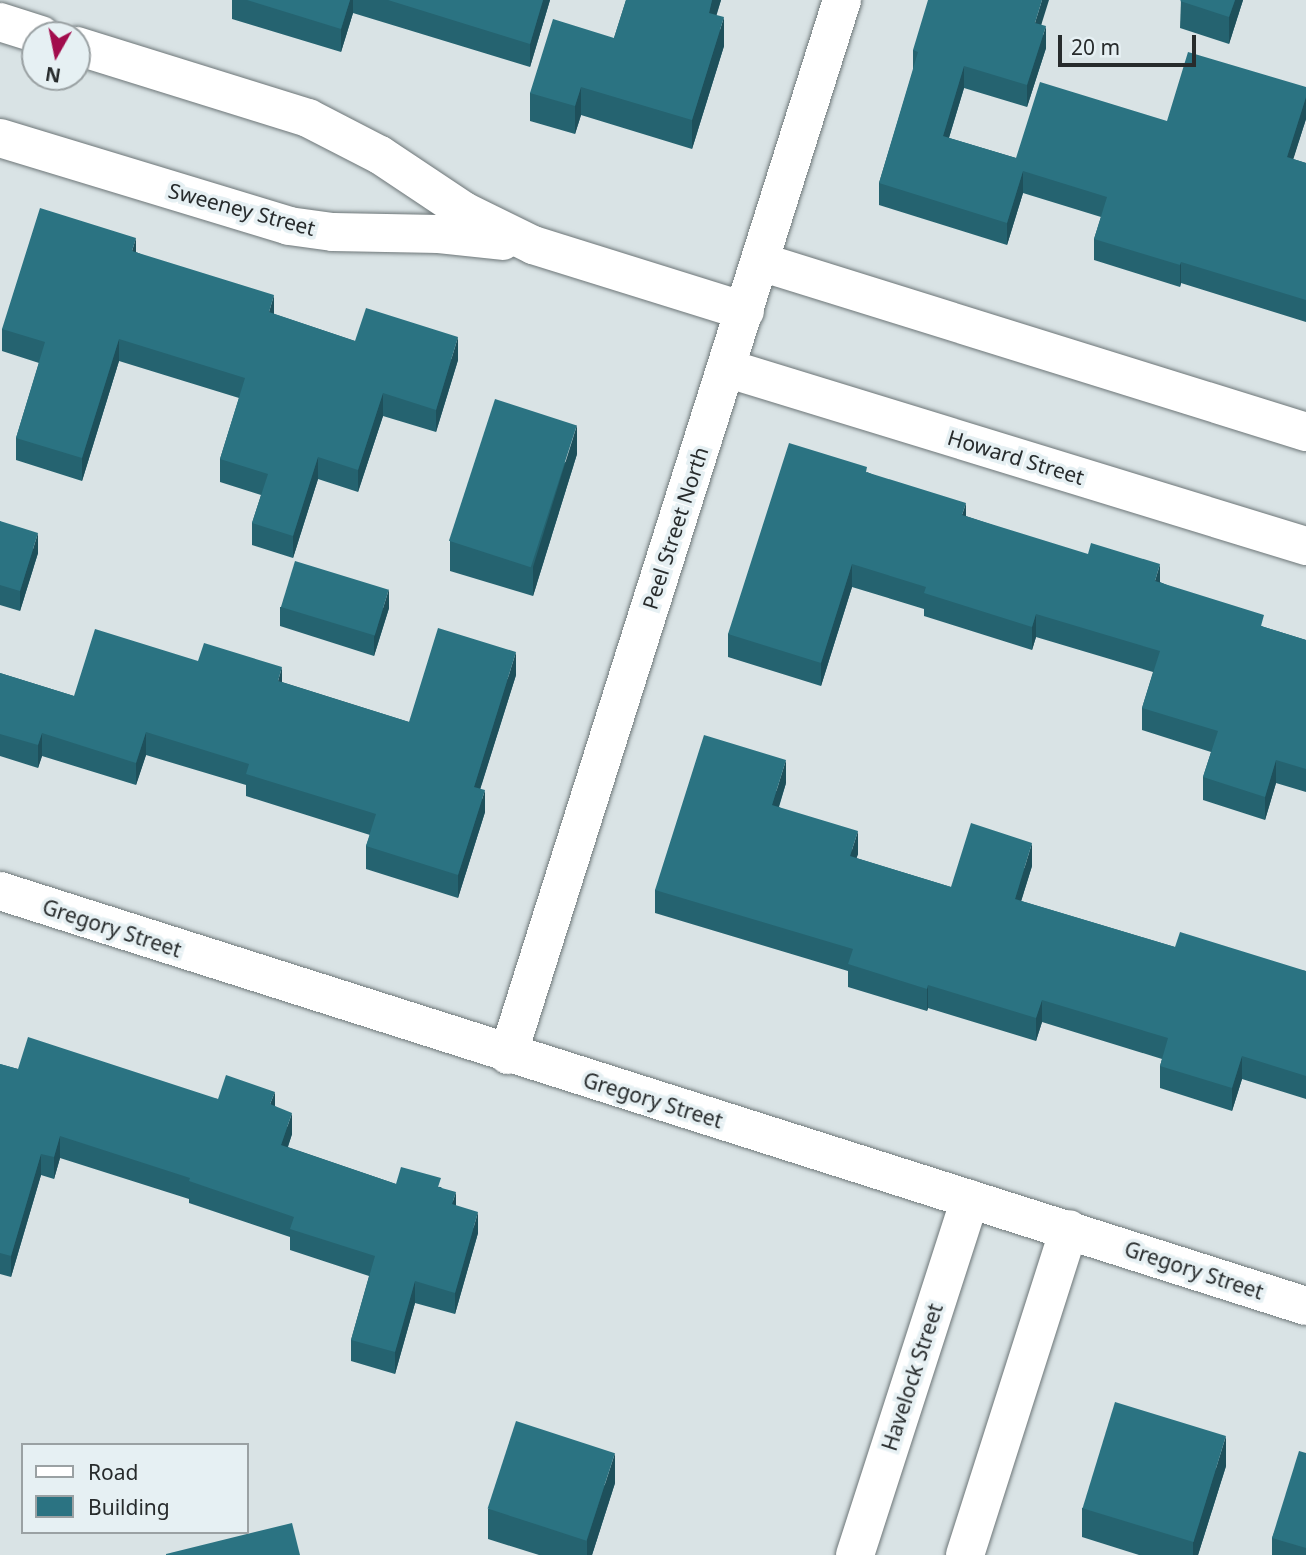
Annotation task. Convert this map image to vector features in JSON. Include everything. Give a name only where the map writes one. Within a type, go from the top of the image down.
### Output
[{"type":"street","name":"Peel Street North","points":[[508,1055],[842,0]]},
{"type":"street","points":[[0,22],[21,29]]},
{"type":"street","name":"Sweeney Street","points":[[91,50],[308,118],[380,155],[464,212],[533,246],[745,311]]},
{"type":"street","name":"Sweeney Street","points":[[0,138],[289,226],[333,232],[439,234],[533,246]]},
{"type":"street","points":[[761,261],[1306,432]]},
{"type":"street","name":"Howard Street","points":[[726,368],[1306,546]]},
{"type":"street","name":"Gregory Street","points":[[0,891],[508,1055],[1069,1229],[1306,1306]]},
{"type":"street","name":"Havelock Street","points":[[855,1555],[970,1199]]},
{"type":"street","points":[[965,1555],[1069,1229]]},
{"type":"building","points":[[247,0],[350,0],[341,29]]},
{"type":"building","points":[[388,0],[543,0],[530,44]]},
{"type":"building","points":[[626,0],[712,0],[709,13],[724,17],[692,120],[581,87],[575,106],[530,93],[553,19],[614,38]]},
{"type":"building","points":[[928,0],[1042,0],[1035,23],[1046,26],[1027,85],[964,66],[943,136],[1016,158],[1040,82],[1167,121],[1188,52],[1306,87],[1306,97],[1287,157],[1306,163],[1306,300],[1094,239],[1107,197],[1023,171],[1007,223],[879,183],[918,52],[913,50]]},
{"type":"building","points":[[1181,0],[1235,0],[1229,17]]},
{"type":"building","points":[[40,208],[136,238],[132,251],[274,295],[269,312],[355,341],[366,308],[458,337],[436,410],[383,393],[358,470],[318,457],[293,536],[252,523],[268,474],[220,459],[245,378],[119,339],[82,458],[16,438],[45,342],[2,329]]},
{"type":"building","points":[[495,399],[577,426],[531,567],[449,541]]},
{"type":"building","points":[[789,443],[867,467],[866,472],[966,503],[962,515],[1088,554],[1091,543],[1160,564],[1155,581],[1264,615],[1261,626],[1306,640],[1306,769],[1276,760],[1265,797],[1203,777],[1218,731],[1142,708],[1160,651],[1036,614],[1032,627],[924,593],[926,587],[852,564],[821,663],[728,634]]},
{"type":"building","points":[[0,521],[38,533],[20,591],[0,585]]},
{"type":"building","points":[[295,561],[389,590],[375,636],[281,607]]},
{"type":"building","points":[[438,628],[516,652],[474,787],[485,790],[458,875],[366,846],[376,814],[246,774],[249,764],[146,732],[136,763],[42,733],[38,745],[0,734],[0,673],[74,696],[95,629],[198,661],[204,643],[282,667],[278,681],[409,722]]},
{"type":"building","points":[[704,735],[786,760],[772,805],[858,831],[850,856],[951,887],[971,823],[1032,843],[1015,899],[1175,947],[1180,932],[1306,971],[1306,1076],[1242,1056],[1232,1088],[1160,1066],[1168,1038],[1042,1000],[1036,1018],[928,985],[927,989],[848,964],[853,949],[655,890]]},
{"type":"building","points":[[28,1037],[218,1099],[226,1075],[275,1092],[270,1104],[292,1113],[281,1145],[396,1184],[401,1167],[441,1178],[438,1187],[456,1192],[452,1204],[478,1212],[455,1293],[415,1281],[395,1352],[351,1340],[375,1256],[290,1229],[294,1217],[189,1181],[190,1178],[60,1136],[54,1157],[41,1154],[11,1256],[0,1253],[0,1064],[18,1069]]},
{"type":"building","points":[[1115,1402],[1226,1436],[1193,1542],[1083,1508]]},
{"type":"building","points":[[516,1421],[615,1453],[586,1541],[488,1508]]},
{"type":"building","points":[[1299,1451],[1306,1453],[1306,1548],[1272,1538]]},
{"type":"building","points":[[292,1523],[300,1555],[166,1555],[166,1554]]}]
